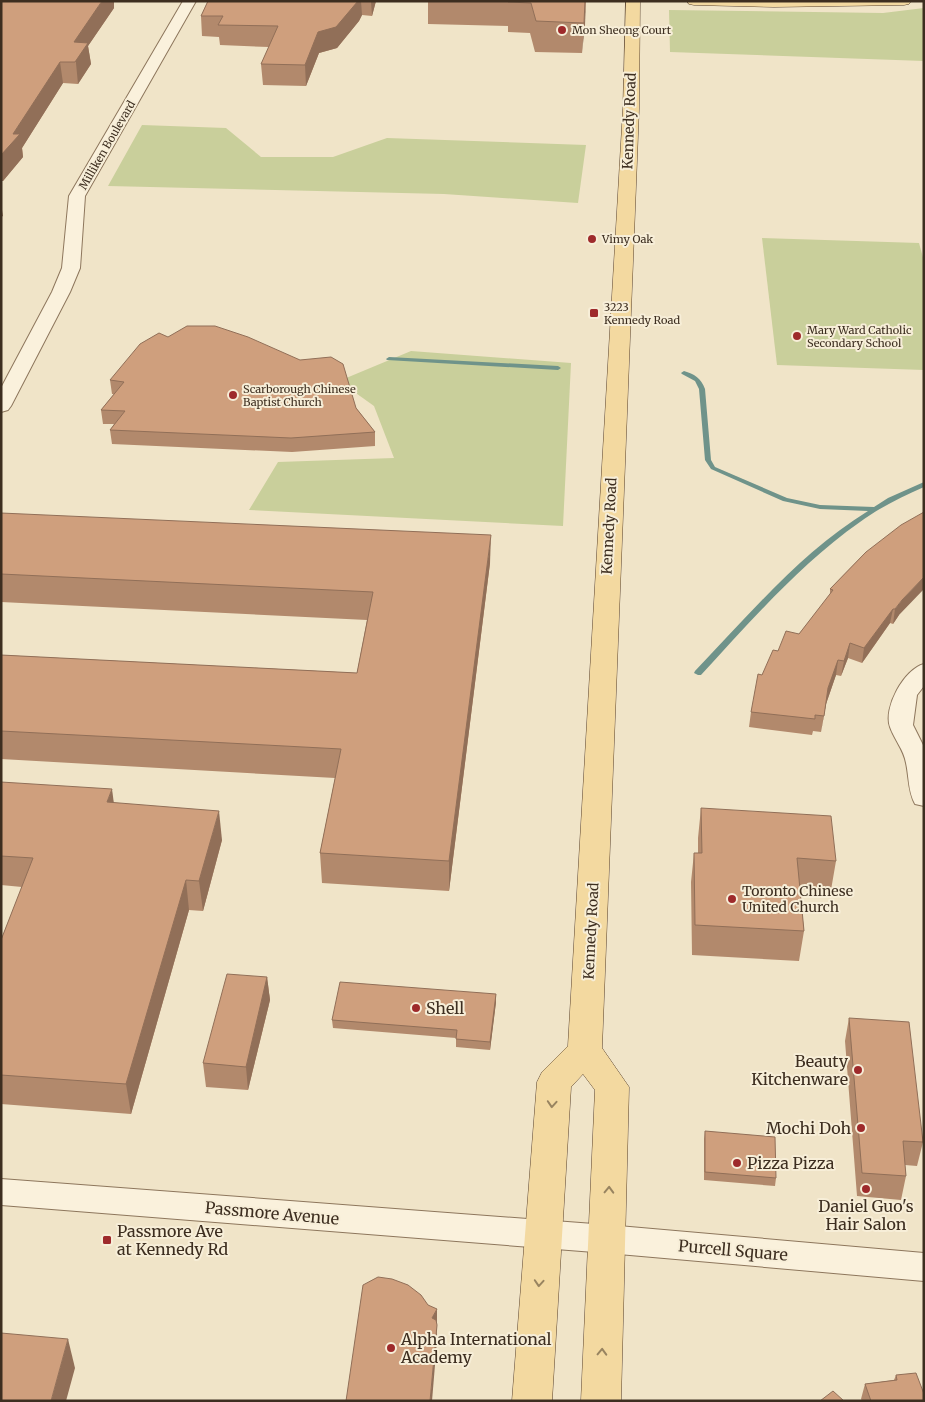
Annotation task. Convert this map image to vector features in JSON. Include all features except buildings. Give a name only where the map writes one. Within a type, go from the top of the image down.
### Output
[{"type":"main road","name":"Kennedy Road","points":[[585,1051],[631,109],[632,1]]},
{"type":"main road","points":[[694,1],[783,3],[904,1]]},
{"type":"main road","points":[[532,1401],[542,1234],[554,1082],[585,1051],[612,1086],[600,1401]]},
{"type":"street","name":"Milliken Boulevard","points":[[1,406],[61,292],[71,268],[77,196],[80,189],[100,159],[190,1]]},
{"type":"street","points":[[924,671],[906,694],[901,725],[918,760],[924,798]]},
{"type":"street","name":"Passmore Avenue","points":[[1,1192],[542,1234]]},
{"type":"street","name":"Purcell Square","points":[[542,1234],[924,1267]]},
{"type":"green space","points":[[924,8],[924,61],[670,52],[669,10],[883,13]]},
{"type":"green space","points":[[142,125],[226,128],[261,157],[333,157],[387,138],[586,145],[578,203],[444,194],[108,186]]},
{"type":"green space","points":[[762,238],[919,243],[924,261],[924,370],[777,365]]},
{"type":"green space","points":[[411,351],[571,363],[563,526],[249,510],[278,462],[394,458],[374,406],[339,381]]},
{"type":"waterway","points":[[389,359],[558,368]]},
{"type":"waterway","points":[[684,373],[697,380],[702,389],[708,460],[713,468],[785,500],[820,507],[875,509]]},
{"type":"waterway","points":[[698,673],[775,592],[830,542],[859,519],[890,500],[924,484]]},
{"type":"place","name":"Mon Sheong Court","points":[[562,30]]},
{"type":"place","name":"Vimy Oak","points":[[592,239]]},
{"type":"place","name":"3223 Kennedy Road","points":[[594,313]]},
{"type":"place","name":"Mary Ward Catholic Secondary School","points":[[797,336]]},
{"type":"place","name":"Scarborough Chinese Baptist Church","points":[[233,395]]},
{"type":"place","name":"Toronto Chinese United Church","points":[[732,899]]},
{"type":"place","name":"Shell","points":[[416,1008]]},
{"type":"place","name":"Beauty Kitchenware","points":[[858,1070]]},
{"type":"place","name":"Mochi Doh","points":[[861,1128]]},
{"type":"place","name":"Pizza Pizza","points":[[737,1163]]},
{"type":"place","name":"Daniel Guo's Hair Salon","points":[[866,1189]]},
{"type":"place","name":"Passmore Ave at Kennedy Rd","points":[[107,1240]]},
{"type":"place","name":"Alpha International Academy","points":[[391,1348]]}]
